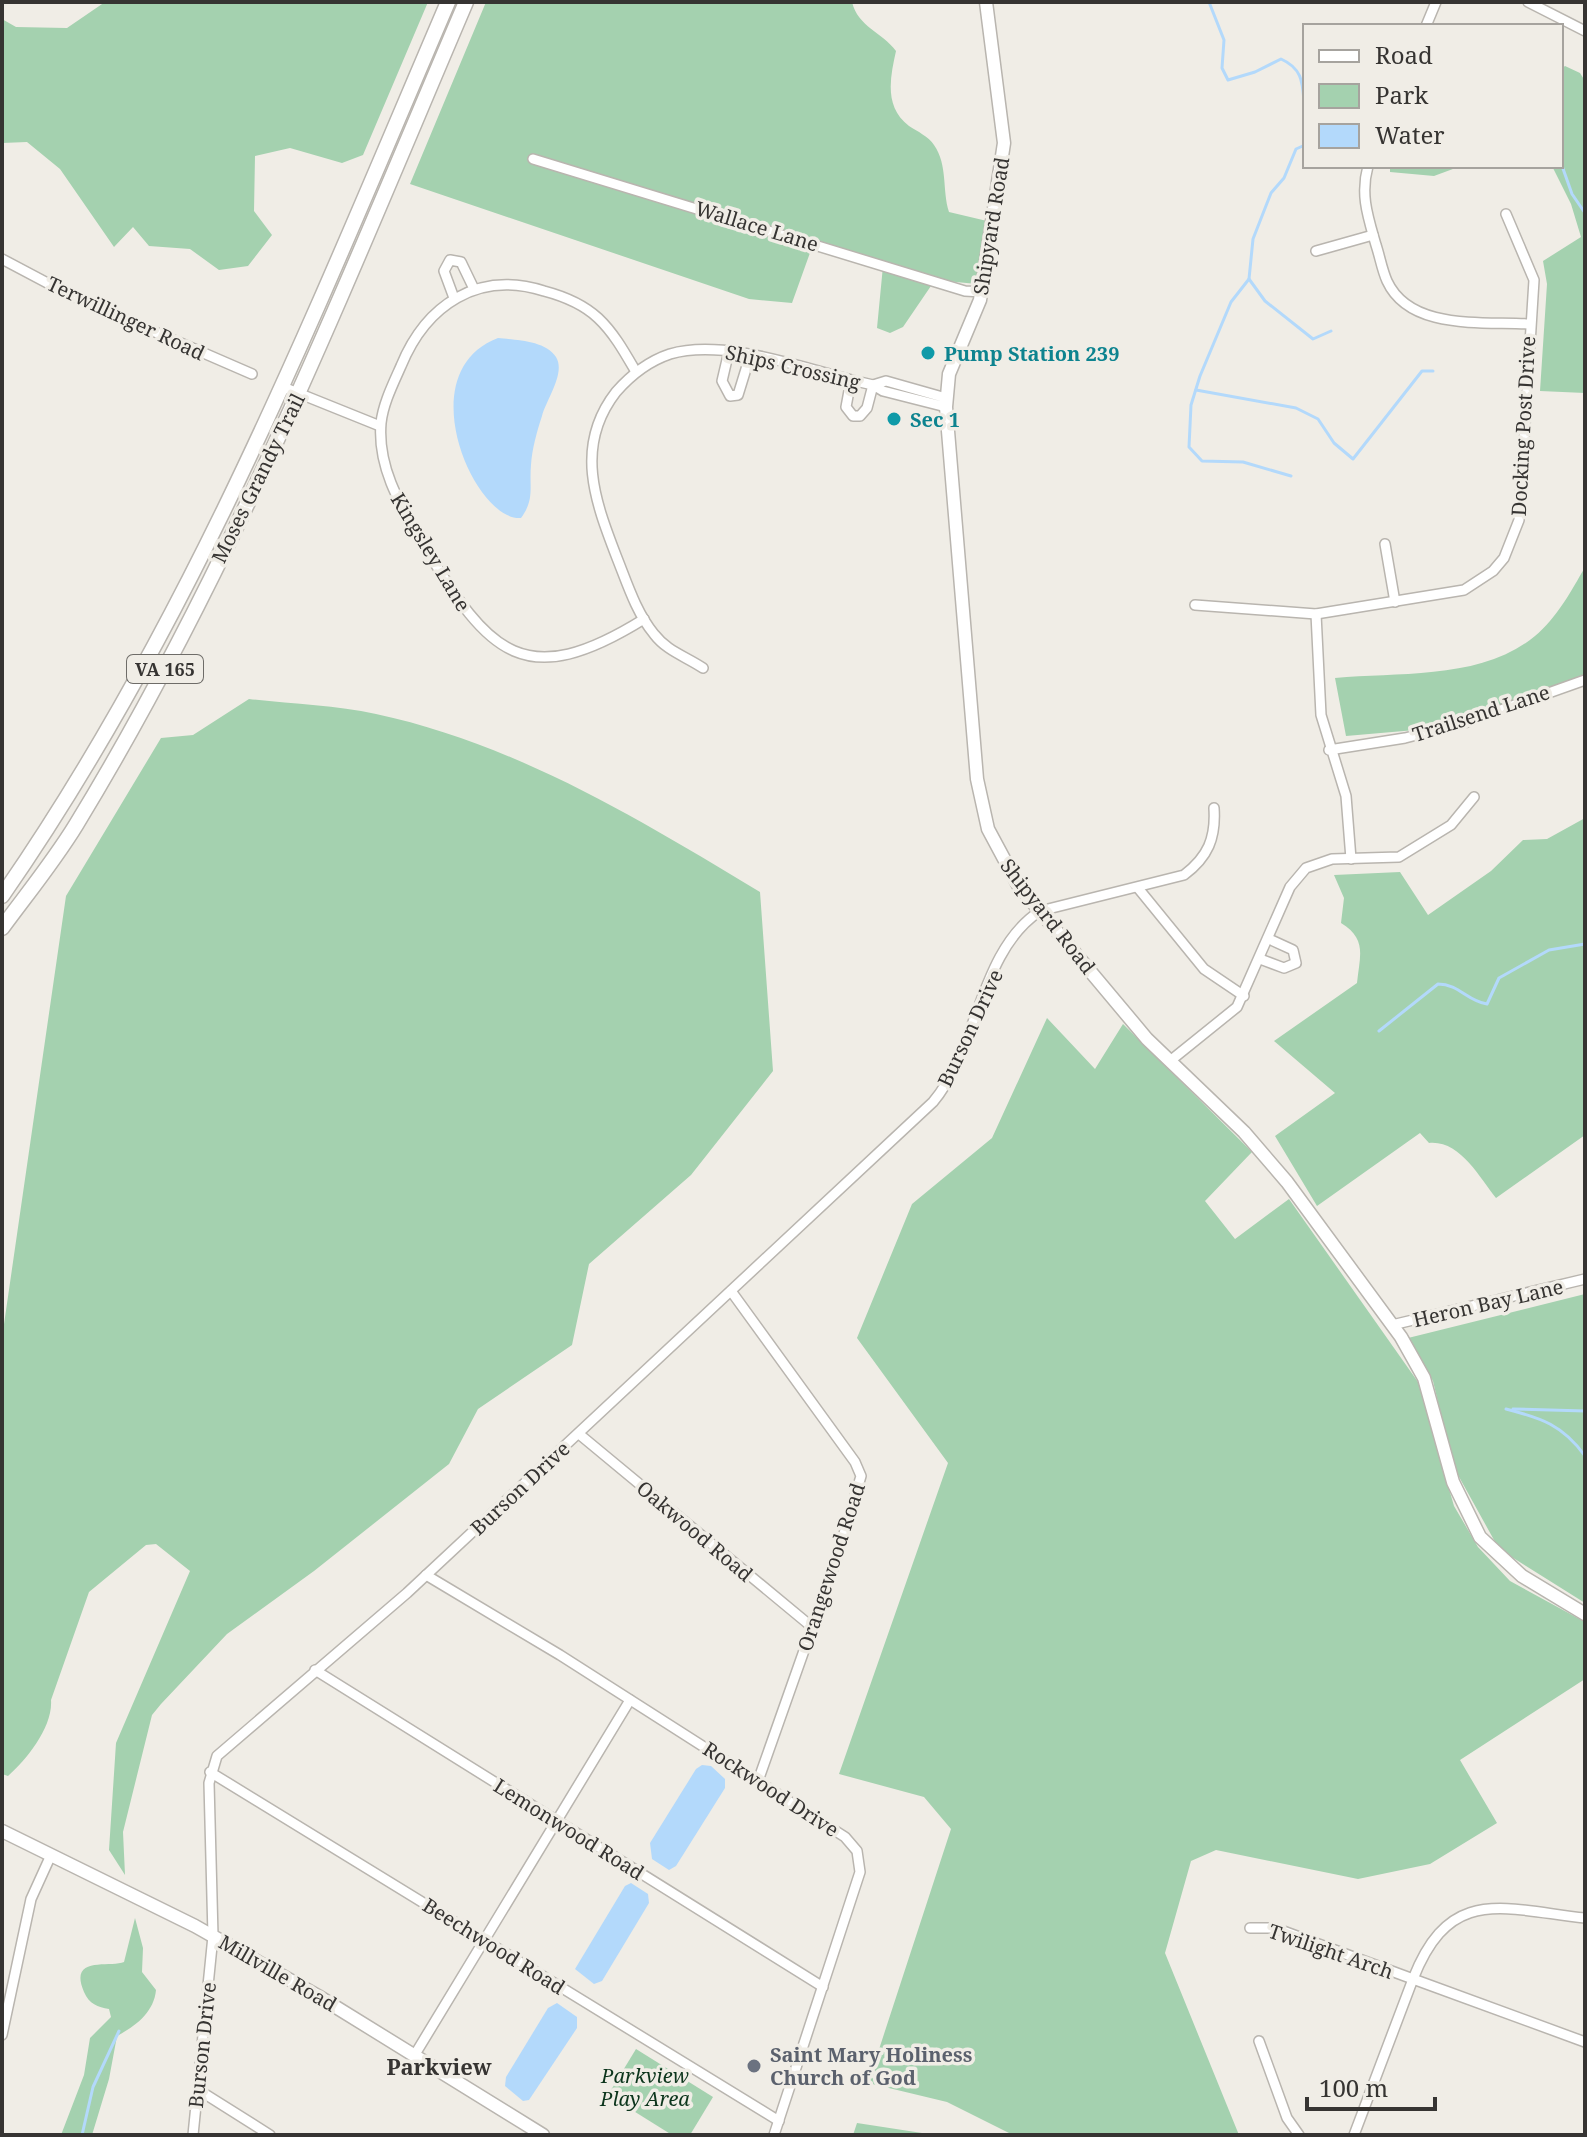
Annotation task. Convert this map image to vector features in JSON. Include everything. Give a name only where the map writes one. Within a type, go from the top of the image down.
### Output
[{"type":"main road","name":"Moses Grandy Trail","points":[[2,896],[41,840],[128,696],[240,480],[448,2]]},
{"type":"main road","name":"Moses Grandy Trail","points":[[2,928],[75,828],[169,661],[299,394],[466,2]]},
{"type":"street","name":"Shipyard Road","points":[[986,2],[1004,143],[982,292],[952,366],[946,403],[979,795],[1001,858],[1040,911],[1127,1016],[1244,1132],[1287,1182],[1392,1325],[1424,1378],[1453,1482],[1480,1537],[1522,1576],[1585,1614]]},
{"type":"street","points":[[1427,24],[1436,2]]},
{"type":"street","points":[[1528,2],[1544,5],[1585,31]]},
{"type":"street","name":"Wallace Lane","points":[[533,159],[965,291],[982,292]]},
{"type":"street","points":[[1368,168],[1363,194],[1373,235],[1388,282],[1401,301],[1431,318],[1529,324]]},
{"type":"street","name":"Docking Post Drive","points":[[1195,605],[1316,614],[1450,593],[1476,584],[1493,571],[1513,543],[1519,520],[1532,270],[1506,214]]},
{"type":"street","points":[[1316,251],[1373,235]]},
{"type":"street","name":"Terwillinger Road","points":[[2,259],[106,311],[252,374]]},
{"type":"street","points":[[454,298],[444,271],[450,260],[461,262],[474,289]]},
{"type":"street","name":"Kingsley Lane","points":[[636,372],[612,333],[581,306],[521,285],[474,289],[438,309],[416,334],[383,411],[380,426],[385,466],[401,506],[459,603],[491,638],[523,653],[564,656],[598,646],[644,619]]},
{"type":"street","name":"Ships Crossing","points":[[703,668],[668,650],[644,619],[599,509],[590,473],[594,434],[606,406],[636,372],[669,354],[698,349],[729,351],[873,385],[883,391],[946,403]]},
{"type":"street","points":[[729,351],[722,381],[730,396],[738,395],[742,389],[750,356]]},
{"type":"street","points":[[851,380],[846,407],[856,417],[866,412],[873,385]]},
{"type":"street","points":[[283,387],[380,426]]},
{"type":"street","points":[[1385,544],[1395,602]]},
{"type":"street","points":[[1316,614],[1321,715],[1329,750],[1346,796],[1351,859]]},
{"type":"street","name":"Trailsend Lane","points":[[1329,750],[1405,738],[1464,723],[1585,680]]},
{"type":"street","points":[[1170,1061],[1228,1017],[1244,996],[1297,877],[1318,862],[1399,857],[1451,825],[1474,797]]},
{"type":"street","points":[[1040,911],[1172,880],[1196,866],[1214,835],[1214,808]]},
{"type":"street","points":[[1138,888],[1204,969],[1244,996]]},
{"type":"street","name":"Burson Drive","points":[[193,2135],[213,1936],[210,1772],[225,1747],[426,1575],[939,1095],[1008,947],[1020,928],[1040,911]]},
{"type":"street","points":[[1260,959],[1284,968],[1296,963],[1293,950],[1269,939]]},
{"type":"street","name":"Heron Bay Lane","points":[[1392,1325],[1585,1279]]},
{"type":"street","name":"Orangewood Road","points":[[731,1291],[860,1470],[860,1485],[758,1781]]},
{"type":"street","name":"Oakwood Road","points":[[579,1434],[812,1627]]},
{"type":"street","name":"Rockwood Drive","points":[[426,1575],[845,1837],[859,1856],[860,1872],[774,2135]]},
{"type":"street","name":"Lemonwood Road","points":[[315,1670],[823,1987]]},
{"type":"street","points":[[414,2056],[630,1700]]},
{"type":"street","name":"Beechwood Road","points":[[210,1772],[779,2121]]},
{"type":"street","name":"Millville Road","points":[[2,1831],[213,1936],[543,2135]]},
{"type":"street","points":[[2,2035],[31,1899],[51,1855]]},
{"type":"street","points":[[1354,2135],[1429,1942],[1455,1917],[1490,1908],[1585,1918]]},
{"type":"street","name":"Twilight Arch","points":[[1250,1928],[1275,1928],[1585,2042]]},
{"type":"street","points":[[1259,2041],[1275,2091],[1299,2135]]},
{"type":"street","points":[[197,2089],[270,2135]]},
{"type":"green space","points":[[105,2],[428,2],[363,155],[342,163],[290,148],[255,156],[254,211],[272,235],[248,266],[219,270],[190,249],[149,246],[133,227],[114,247],[60,169],[27,142],[2,143],[2,19],[16,27],[67,28]]},
{"type":"green space","points":[[486,2],[852,2],[859,18],[896,51],[891,82],[892,101],[901,118],[934,145],[943,169],[949,212],[987,221],[977,284],[935,280],[903,327],[890,333],[877,328],[883,266],[811,250],[792,303],[749,299],[410,184]]},
{"type":"green space","points":[[1563,68],[1580,73],[1585,81],[1585,393],[1540,391],[1547,284],[1543,261],[1581,237],[1571,204],[1553,168],[1563,168]]},
{"type":"green space","points":[[1390,168],[1456,168],[1434,176],[1390,172]]},
{"type":"green space","points":[[1585,567],[1585,674],[1450,727],[1346,736],[1335,678],[1413,674],[1466,667],[1514,650],[1550,621]]},
{"type":"green space","points":[[249,699],[376,714],[478,744],[575,787],[760,892],[773,1071],[691,1175],[589,1264],[572,1345],[478,1409],[449,1464],[314,1571],[227,1634],[152,1715],[123,1832],[125,1875],[109,1850],[116,1743],[190,1571],[156,1544],[146,1545],[89,1592],[51,1700],[48,1721],[30,1752],[8,1776],[2,1774],[2,1338],[66,896],[161,738],[193,735]]},
{"type":"green space","points":[[1585,818],[1585,1135],[1496,1198],[1459,1154],[1450,1147],[1429,1143],[1420,1133],[1317,1206],[1275,1136],[1335,1093],[1274,1041],[1357,983],[1360,948],[1355,935],[1341,923],[1344,898],[1334,875],[1400,872],[1428,915],[1491,871],[1523,840],[1547,839]]},
{"type":"green space","points":[[1047,1018],[1095,1069],[1123,1024],[1252,1152],[1205,1201],[1235,1239],[1289,1199],[1418,1382],[1454,1506],[1478,1547],[1510,1581],[1585,1622],[1585,1679],[1460,1760],[1497,1823],[1430,1864],[1358,1879],[1216,1850],[1191,1861],[1165,1953],[1239,2135],[1013,2135],[947,2102],[868,2083],[951,1829],[924,1797],[839,1774],[948,1463],[857,1338],[912,1204],[992,1138]]},
{"type":"green space","points":[[1585,1294],[1585,1603],[1499,1549],[1453,1466],[1433,1381],[1408,1338]]},
{"type":"green space","points":[[135,1918],[143,1948],[142,1972],[156,1990],[155,1998],[143,2018],[117,2036],[109,2079],[92,2135],[61,2135],[84,2075],[90,2038],[111,2017],[109,2009],[94,2004],[86,1996],[82,1973],[93,1965],[124,1962]]},
{"type":"green space","name":"Parkview Play Area","points":[[636,2049],[713,2097],[690,2135],[672,2135],[608,2095]]},
{"type":"green space","points":[[857,2123],[922,2133],[927,2135],[853,2135]]},
{"type":"water","points":[[498,338],[545,347],[558,363],[557,378],[535,440],[530,499],[521,518],[503,513],[485,496],[470,472],[458,442],[454,411],[457,381],[471,356]]},
{"type":"water","points":[[702,1765],[711,1766],[725,1779],[725,1788],[676,1866],[669,1870],[652,1859],[650,1843],[696,1769]]},
{"type":"water","points":[[631,1883],[648,1894],[649,1903],[602,1981],[594,1984],[575,1969],[625,1886]]},
{"type":"water","points":[[557,2003],[577,2017],[577,2028],[529,2100],[523,2101],[505,2086],[506,2077],[548,2008]]},
{"type":"waterway","points":[[1209,2],[1224,40],[1222,68],[1228,80],[1255,72],[1281,59],[1299,74],[1303,88]]},
{"type":"waterway","points":[[1291,476],[1243,462],[1202,461],[1189,447],[1191,405],[1200,376],[1231,302],[1249,279],[1253,239],[1271,193],[1284,178],[1296,149],[1303,146]]},
{"type":"waterway","points":[[1563,168],[1572,194],[1585,213]]},
{"type":"waterway","points":[[1249,279],[1265,301],[1313,339],[1331,331]]},
{"type":"waterway","points":[[1196,390],[1296,408],[1318,419],[1334,443],[1353,459],[1422,371],[1433,371]]},
{"type":"waterway","points":[[1379,1031],[1438,984],[1452,987],[1487,1004],[1499,978],[1549,950],[1585,944]]},
{"type":"waterway","points":[[1506,1409],[1550,1424],[1577,1445],[1585,1456]]},
{"type":"waterway","points":[[1513,1409],[1585,1411]]},
{"type":"waterway","points":[[82,2135],[93,2087],[119,2031]]},
{"type":"place","name":"Pump Station 239","points":[[928,353]]},
{"type":"place","name":"Sec 1","points":[[894,419]]},
{"type":"place","name":"Saint Mary Holiness Church of God","points":[[754,2066]]},
{"type":"district","name":"Parkview","points":[[439,2066]]}]
